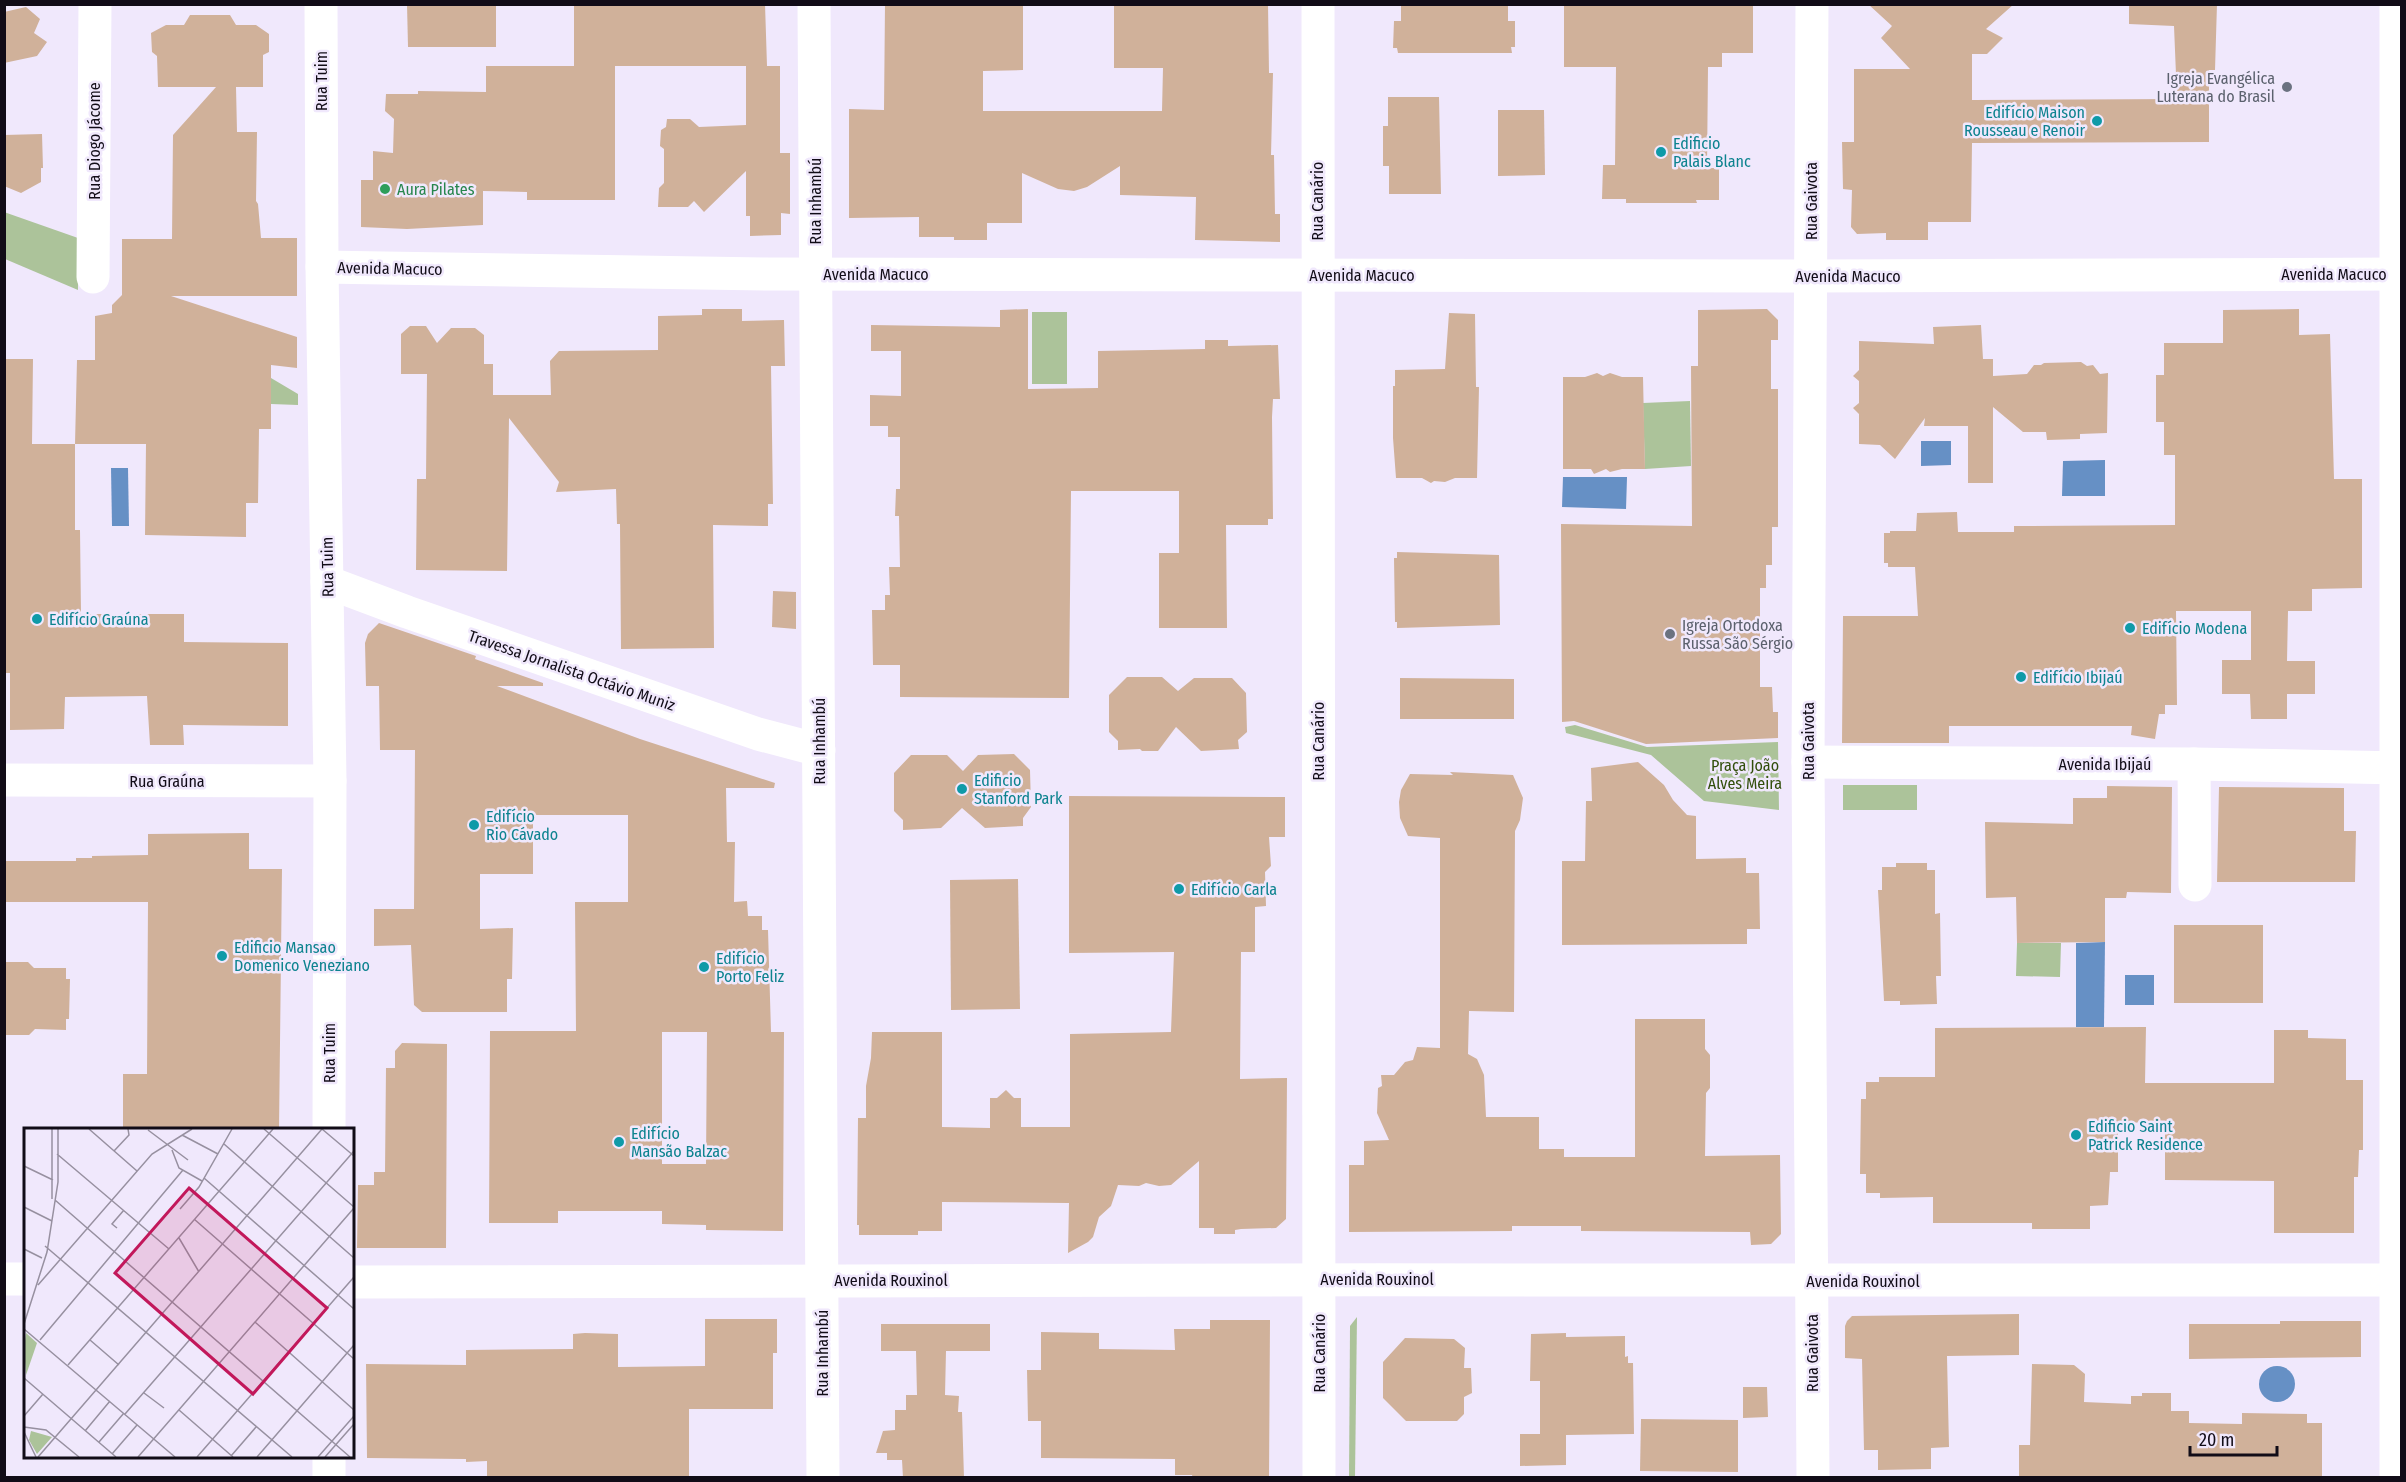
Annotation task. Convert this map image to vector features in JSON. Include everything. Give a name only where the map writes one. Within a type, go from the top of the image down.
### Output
[{"type":"street","name":"Rua Diogo Jácome","points":[[93,277],[95,4]]},
{"type":"street","name":"Rua Tuim","points":[[321,4],[322,267],[330,781],[329,1128]]},
{"type":"street","name":"Rua Inhambú","points":[[814,4],[823,1478]]},
{"type":"street","name":"Rua Canário","points":[[1318,4],[1319,1478]]},
{"type":"street","name":"Rua Gaivota","points":[[1812,4],[1808,762],[1813,1478]]},
{"type":"street","points":[[2396,4],[2399,274],[2399,1280],[2396,1478]]},
{"type":"street","name":"Avenida Macuco","points":[[322,267],[816,274],[1810,276],[2399,274]]},
{"type":"street","name":"Travessa Jornalista Octávio Muniz","points":[[327,582],[758,734],[819,750]]},
{"type":"street","name":"Avenida Ibijaú","points":[[1808,762],[2194,764],[2399,768]]},
{"type":"street","points":[[2194,764],[2195,885]]},
{"type":"street","name":"Rua Graúna","points":[[4,780],[330,781]]},
{"type":"street","points":[[4,1279],[24,1279]]},
{"type":"street","name":"Avenida Rouxinol","points":[[354,1282],[1319,1279],[2399,1280]]},
{"type":"street","points":[[329,1458],[329,1478]]},
{"type":"green space","points":[[4,212],[78,238],[78,290],[5,259]]},
{"type":"green space","points":[[1032,312],[1067,312],[1067,384],[1032,384]]},
{"type":"green space","points":[[271,378],[298,394],[298,405],[271,404]]},
{"type":"green space","points":[[1690,401],[1691,466],[1645,469],[1643,403]]},
{"type":"green space","name":"Praça João Alves Meira","points":[[1575,725],[1647,747],[1778,742],[1779,810],[1704,801],[1651,755],[1566,733],[1565,727]]},
{"type":"green space","points":[[1843,785],[1917,785],[1917,810],[1843,810]]},
{"type":"green space","points":[[2017,943],[2061,943],[2060,977],[2016,976]]},
{"type":"green space","points":[[1357,1317],[1355,1477],[1349,1478],[1350,1326]]},
{"type":"water","points":[[1921,441],[1951,441],[1951,465],[1921,466]]},
{"type":"water","points":[[2105,460],[2105,496],[2062,496],[2063,461]]},
{"type":"water","points":[[111,468],[128,468],[129,526],[112,526]]},
{"type":"water","points":[[1563,477],[1627,477],[1626,509],[1562,507]]},
{"type":"water","points":[[2105,942],[2104,1027],[2076,1027],[2076,943]]},
{"type":"water","points":[[2125,975],[2154,975],[2154,1005],[2125,1005]]},
{"type":"water","points":[[2277,1366],[2289,1372],[2295,1384],[2289,1396],[2277,1402],[2265,1396],[2259,1384],[2265,1372]]},
{"type":"building","points":[[407,4],[496,4],[496,47],[408,47]]},
{"type":"building","points":[[574,4],[765,4],[767,66],[780,66],[780,153],[790,153],[790,214],[781,213],[781,235],[750,236],[750,216],[746,216],[746,171],[704,212],[694,201],[688,207],[658,207],[659,188],[664,183],[664,149],[660,146],[661,130],[666,127],[667,119],[690,119],[699,127],[746,125],[746,66],[615,66],[615,200],[527,200],[527,192],[483,191],[483,225],[407,229],[361,227],[361,180],[373,180],[373,151],[393,153],[394,119],[385,111],[386,94],[418,94],[418,91],[486,92],[486,66],[574,66]]},
{"type":"building","points":[[885,4],[1023,4],[1023,70],[983,71],[983,111],[1162,111],[1163,68],[1114,68],[1114,4],[1268,4],[1269,73],[1273,73],[1271,155],[1274,155],[1275,214],[1280,214],[1280,242],[1195,240],[1196,197],[1120,195],[1120,166],[1087,187],[1074,191],[1058,189],[1022,173],[1022,223],[987,223],[987,240],[919,237],[919,217],[849,218],[849,109],[884,110]]},
{"type":"building","points":[[1401,4],[1508,4],[1508,21],[1515,21],[1515,47],[1511,47],[1512,53],[1398,53],[1397,48],[1393,48],[1394,21],[1401,21]]},
{"type":"building","points":[[1564,4],[1753,4],[1753,53],[1722,53],[1722,67],[1708,67],[1707,168],[1719,168],[1719,200],[1696,200],[1697,203],[1626,203],[1626,199],[1602,199],[1603,165],[1615,165],[1616,67],[1564,67]]},
{"type":"building","points":[[1868,4],[2014,4],[1986,29],[2003,38],[1987,54],[1972,54],[1972,100],[2177,99],[2174,26],[2129,24],[2129,4],[2217,4],[2215,70],[2209,70],[2209,142],[1972,143],[1971,222],[1928,222],[1928,240],[1886,240],[1886,233],[1857,234],[1851,227],[1852,190],[1843,189],[1842,142],[1854,142],[1854,69],[1910,69],[1881,38],[1892,26]]},
{"type":"building","points":[[26,7],[40,19],[34,33],[47,42],[37,56],[4,63],[4,12]]},
{"type":"building","points":[[190,15],[230,15],[236,25],[256,25],[269,34],[269,52],[263,55],[263,87],[236,87],[237,132],[257,132],[256,201],[261,238],[297,238],[297,296],[171,296],[297,337],[297,368],[271,365],[271,429],[259,429],[258,503],[246,503],[246,537],[145,535],[146,444],[75,444],[77,360],[95,360],[95,316],[112,313],[112,305],[122,295],[122,239],[172,239],[173,135],[216,87],[158,87],[157,56],[152,52],[151,33],[166,25],[184,25]]},
{"type":"building","points":[[1388,97],[1439,97],[1441,194],[1389,194],[1389,166],[1383,166],[1383,126],[1388,126]]},
{"type":"building","points":[[1498,110],[1544,110],[1545,175],[1498,176]]},
{"type":"building","points":[[42,134],[41,182],[21,193],[4,186],[4,135]]},
{"type":"building","points":[[702,309],[742,309],[742,321],[784,320],[785,366],[771,366],[773,504],[768,504],[768,526],[713,525],[714,648],[621,649],[620,524],[617,524],[616,489],[556,492],[559,482],[509,418],[507,571],[416,570],[417,479],[426,479],[427,374],[401,374],[401,334],[410,326],[426,326],[437,343],[451,328],[475,328],[484,335],[484,364],[493,364],[493,395],[551,395],[550,361],[559,351],[658,350],[658,316],[702,315]]},
{"type":"building","points":[[1028,309],[1028,389],[1098,388],[1098,351],[1205,349],[1205,340],[1228,340],[1228,346],[1278,345],[1280,399],[1273,399],[1272,417],[1273,519],[1268,519],[1268,525],[1226,525],[1227,628],[1159,628],[1159,553],[1179,553],[1179,491],[1071,491],[1069,698],[900,697],[900,665],[873,665],[872,610],[885,610],[885,595],[890,595],[889,567],[900,567],[899,516],[895,516],[896,489],[900,489],[900,437],[888,437],[888,426],[870,426],[870,395],[901,396],[901,351],[871,351],[871,325],[1000,327],[1000,310]]},
{"type":"building","points":[[1767,309],[1778,320],[1778,340],[1771,340],[1771,389],[1778,389],[1778,527],[1772,527],[1772,565],[1766,565],[1766,588],[1760,588],[1760,687],[1772,687],[1773,712],[1778,712],[1778,738],[1646,744],[1574,721],[1562,722],[1561,524],[1692,526],[1691,366],[1698,366],[1698,310]]},
{"type":"building","points":[[2299,309],[2299,335],[2330,334],[2334,479],[2362,479],[2362,588],[2312,589],[2312,611],[2288,611],[2287,661],[2315,661],[2315,694],[2287,694],[2287,719],[2251,719],[2250,694],[2222,694],[2222,660],[2251,660],[2251,611],[2176,611],[2177,705],[2165,705],[2165,714],[2159,714],[2155,739],[2131,735],[2132,726],[1949,726],[1949,743],[1842,743],[1843,616],[1918,616],[1915,567],[1888,567],[1888,563],[1884,563],[1884,533],[1916,531],[1917,513],[1957,512],[1958,532],[2014,532],[2014,526],[2175,525],[2175,455],[2164,455],[2164,422],[2156,422],[2156,375],[2164,375],[2164,343],[2223,343],[2223,310]]},
{"type":"building","points":[[1449,313],[1475,314],[1476,387],[1479,387],[1477,478],[1455,478],[1445,482],[1431,483],[1422,478],[1396,478],[1393,438],[1395,370],[1445,369]]},
{"type":"building","points":[[1981,325],[1983,359],[1993,359],[1993,376],[2027,374],[2034,365],[2044,363],[2081,362],[2087,366],[2093,365],[2100,374],[2108,373],[2107,433],[2080,434],[2080,439],[2047,440],[2046,432],[2023,432],[1993,407],[1993,483],[1968,483],[1968,426],[1924,426],[1925,418],[1895,459],[1880,445],[1859,444],[1859,414],[1853,408],[1859,403],[1859,381],[1853,376],[1859,370],[1859,341],[1934,344],[1933,327]]},
{"type":"building","points":[[4,359],[33,359],[32,444],[75,444],[75,530],[80,530],[81,614],[184,614],[184,642],[288,643],[288,726],[183,725],[184,745],[150,745],[147,696],[65,697],[64,729],[10,730],[10,673],[4,673]]},
{"type":"building","points":[[1597,373],[1603,376],[1610,373],[1622,377],[1643,377],[1645,469],[1622,469],[1610,472],[1606,469],[1594,474],[1591,469],[1563,469],[1563,377],[1585,377]]},
{"type":"building","points":[[1397,552],[1499,555],[1500,625],[1397,628],[1394,558],[1397,558]]},
{"type":"building","points":[[773,591],[796,592],[796,629],[772,627]]},
{"type":"building","points":[[379,623],[476,656],[475,659],[543,683],[543,686],[497,686],[640,739],[775,783],[774,788],[726,788],[727,842],[735,842],[734,902],[747,901],[748,916],[762,916],[762,930],[768,930],[771,1032],[784,1032],[783,1231],[706,1230],[706,1225],[662,1224],[662,1211],[558,1211],[558,1223],[489,1223],[490,1031],[576,1031],[575,902],[628,902],[628,815],[533,815],[533,874],[480,874],[480,929],[513,928],[512,979],[507,979],[507,1012],[422,1012],[414,1005],[411,945],[374,946],[374,909],[414,909],[415,750],[380,750],[379,686],[366,686],[365,643],[368,634]],"holes":[[[662,1032],[707,1032],[706,1164],[662,1164]]]},
{"type":"building","points":[[1127,677],[1162,677],[1178,691],[1194,678],[1232,678],[1246,693],[1247,732],[1238,740],[1239,749],[1201,751],[1176,727],[1158,751],[1118,750],[1118,741],[1109,732],[1109,695]]},
{"type":"building","points":[[1400,678],[1514,679],[1514,719],[1400,719]]},
{"type":"building","name":"Edificio Stanford Park","points":[[1014,754],[1030,770],[1031,807],[1023,818],[1023,826],[985,828],[962,808],[941,828],[903,830],[903,820],[894,811],[894,773],[911,755],[947,755],[963,771],[978,755]]},
{"type":"building","points":[[1638,762],[1664,785],[1673,800],[1687,815],[1696,816],[1696,859],[1746,858],[1746,873],[1759,873],[1760,929],[1747,929],[1747,944],[1562,945],[1562,861],[1585,861],[1586,801],[1592,801],[1591,768]]},
{"type":"building","points":[[1450,772],[1513,775],[1523,798],[1520,820],[1515,831],[1514,1012],[1469,1011],[1468,1054],[1477,1059],[1484,1075],[1486,1117],[1539,1117],[1539,1149],[1564,1149],[1564,1157],[1635,1157],[1635,1019],[1705,1019],[1705,1049],[1710,1055],[1710,1088],[1706,1093],[1705,1156],[1780,1155],[1781,1234],[1771,1244],[1751,1245],[1750,1232],[1581,1231],[1581,1226],[1512,1226],[1512,1231],[1349,1232],[1349,1165],[1364,1165],[1364,1141],[1389,1140],[1377,1113],[1378,1088],[1382,1086],[1381,1075],[1394,1075],[1405,1062],[1413,1060],[1417,1047],[1440,1048],[1440,838],[1408,836],[1400,818],[1399,802],[1401,790],[1410,774],[1453,775]]},
{"type":"building","points":[[2107,786],[2172,787],[2171,893],[2127,892],[2126,898],[2105,898],[2105,942],[2017,943],[2016,897],[1986,898],[1985,822],[2073,824],[2073,798],[2107,798]]},
{"type":"building","points":[[2219,787],[2344,788],[2344,831],[2356,831],[2355,882],[2217,882]]},
{"type":"building","points":[[1069,796],[1285,797],[1285,837],[1269,837],[1271,866],[1265,872],[1266,906],[1255,907],[1255,952],[1241,952],[1240,1079],[1287,1078],[1286,1219],[1276,1228],[1241,1229],[1235,1230],[1235,1234],[1214,1234],[1214,1228],[1199,1228],[1199,1161],[1171,1185],[1159,1186],[1146,1183],[1139,1186],[1118,1185],[1111,1206],[1099,1217],[1093,1237],[1068,1253],[1069,1203],[942,1202],[942,1231],[918,1231],[918,1235],[859,1235],[859,1225],[857,1225],[858,1118],[866,1118],[866,1086],[871,1058],[872,1032],[942,1032],[942,1127],[990,1128],[990,1098],[997,1098],[1006,1090],[1014,1098],[1021,1098],[1021,1127],[1070,1127],[1070,1034],[1171,1032],[1174,952],[1069,953]]},
{"type":"building","points":[[249,833],[249,869],[282,869],[279,1128],[123,1128],[123,1074],[147,1074],[148,902],[4,902],[4,861],[76,861],[76,858],[92,858],[92,856],[148,855],[148,834]]},
{"type":"building","points":[[1896,863],[1927,863],[1927,870],[1935,870],[1935,914],[1940,913],[1941,976],[1936,976],[1937,1004],[1900,1005],[1900,1001],[1884,1001],[1878,890],[1882,890],[1882,867],[1896,867]]},
{"type":"building","points":[[1018,879],[1020,1009],[951,1010],[950,880]]},
{"type":"building","points":[[2174,925],[2263,925],[2263,1003],[2174,1003]]},
{"type":"building","points":[[4,962],[28,962],[34,968],[66,968],[66,979],[70,979],[69,1019],[66,1019],[66,1030],[35,1029],[29,1035],[4,1035]]},
{"type":"building","points":[[2146,1027],[2145,1083],[2274,1083],[2274,1030],[2308,1030],[2308,1038],[2346,1039],[2346,1080],[2363,1080],[2363,1150],[2359,1150],[2358,1177],[2354,1177],[2354,1233],[2274,1233],[2274,1181],[2165,1180],[2165,1122],[2118,1123],[2118,1172],[2110,1172],[2108,1205],[2090,1206],[2090,1229],[2032,1229],[2032,1223],[1933,1223],[1933,1197],[1880,1198],[1880,1193],[1866,1193],[1866,1174],[1860,1174],[1861,1099],[1866,1099],[1866,1082],[1879,1082],[1879,1077],[1935,1077],[1935,1028]]},
{"type":"building","points":[[402,1043],[447,1044],[446,1248],[357,1248],[358,1185],[374,1185],[374,1172],[385,1172],[386,1068],[395,1068],[395,1051]]},
{"type":"building","points":[[2019,1314],[2019,1355],[1947,1356],[1949,1447],[1931,1448],[1931,1469],[1878,1470],[1878,1450],[1864,1450],[1862,1359],[1845,1358],[1847,1321],[1852,1316]]},
{"type":"building","points":[[705,1319],[777,1319],[777,1353],[773,1353],[773,1409],[689,1409],[689,1478],[487,1478],[487,1461],[367,1458],[366,1364],[466,1365],[466,1350],[573,1349],[573,1334],[585,1333],[618,1334],[618,1367],[705,1366]]},
{"type":"building","points":[[1210,1320],[1270,1320],[1269,1478],[1193,1478],[1192,1475],[1175,1475],[1175,1459],[1041,1458],[1041,1421],[1028,1421],[1027,1370],[1041,1370],[1041,1332],[1099,1333],[1099,1349],[1175,1350],[1174,1329],[1210,1329]]},
{"type":"building","points":[[2280,1321],[2361,1321],[2361,1357],[2189,1359],[2189,1324],[2280,1324]]},
{"type":"building","points":[[881,1324],[990,1324],[990,1351],[946,1351],[945,1395],[959,1396],[958,1412],[962,1412],[964,1478],[903,1478],[902,1460],[887,1460],[887,1453],[876,1453],[883,1431],[895,1430],[895,1410],[906,1410],[906,1395],[917,1395],[916,1351],[881,1351]]},
{"type":"building","points":[[1566,1333],[1566,1337],[1625,1336],[1625,1357],[1628,1356],[1628,1363],[1633,1363],[1634,1434],[1566,1435],[1566,1465],[1520,1466],[1520,1434],[1540,1434],[1540,1381],[1530,1381],[1531,1334]]},
{"type":"building","points":[[1405,1338],[1454,1339],[1465,1348],[1464,1368],[1471,1368],[1472,1393],[1464,1397],[1464,1414],[1457,1421],[1406,1421],[1383,1398],[1383,1362]]},
{"type":"building","points":[[2032,1364],[2074,1365],[2085,1374],[2084,1402],[2131,1404],[2131,1396],[2142,1396],[2142,1393],[2171,1393],[2171,1411],[2189,1411],[2189,1423],[2242,1424],[2242,1413],[2307,1414],[2307,1423],[2322,1423],[2322,1478],[2019,1478],[2019,1445],[2030,1445]]},
{"type":"building","points":[[1743,1387],[1767,1387],[1768,1417],[1743,1418]]},
{"type":"building","points":[[1641,1419],[1738,1420],[1738,1472],[1640,1471]]},
{"type":"place","name":"Igreja Evangélica Luterana do Brasil","points":[[2287,87]]},
{"type":"place","name":"Edifício Maison Rousseau e Renoir","points":[[2097,121]]},
{"type":"place","name":"Edificio Palais Blanc","points":[[1661,152]]},
{"type":"place","name":"Aura Pilates","points":[[385,189]]},
{"type":"place","name":"Edifício Graúna","points":[[37,619]]},
{"type":"place","name":"Edifício Modena","points":[[2130,628]]},
{"type":"place","name":"Igreja Ortodoxa Russa São Sérgio","points":[[1670,634]]},
{"type":"place","name":"Edifício Ibijaú","points":[[2021,677]]},
{"type":"place","name":"Edificio Stanford Park","points":[[962,789]]},
{"type":"place","name":"Edifício Rio Cávado","points":[[474,825]]},
{"type":"place","name":"Edifício Carla","points":[[1179,889]]},
{"type":"place","name":"Edificio Mansao Domenico Veneziano","points":[[222,956]]},
{"type":"place","name":"Edifício Porto Feliz","points":[[704,967]]},
{"type":"place","name":"Edificio Saint Patrick Residence","points":[[2076,1135]]},
{"type":"place","name":"Edifício Mansão Balzac","points":[[619,1142]]}]
